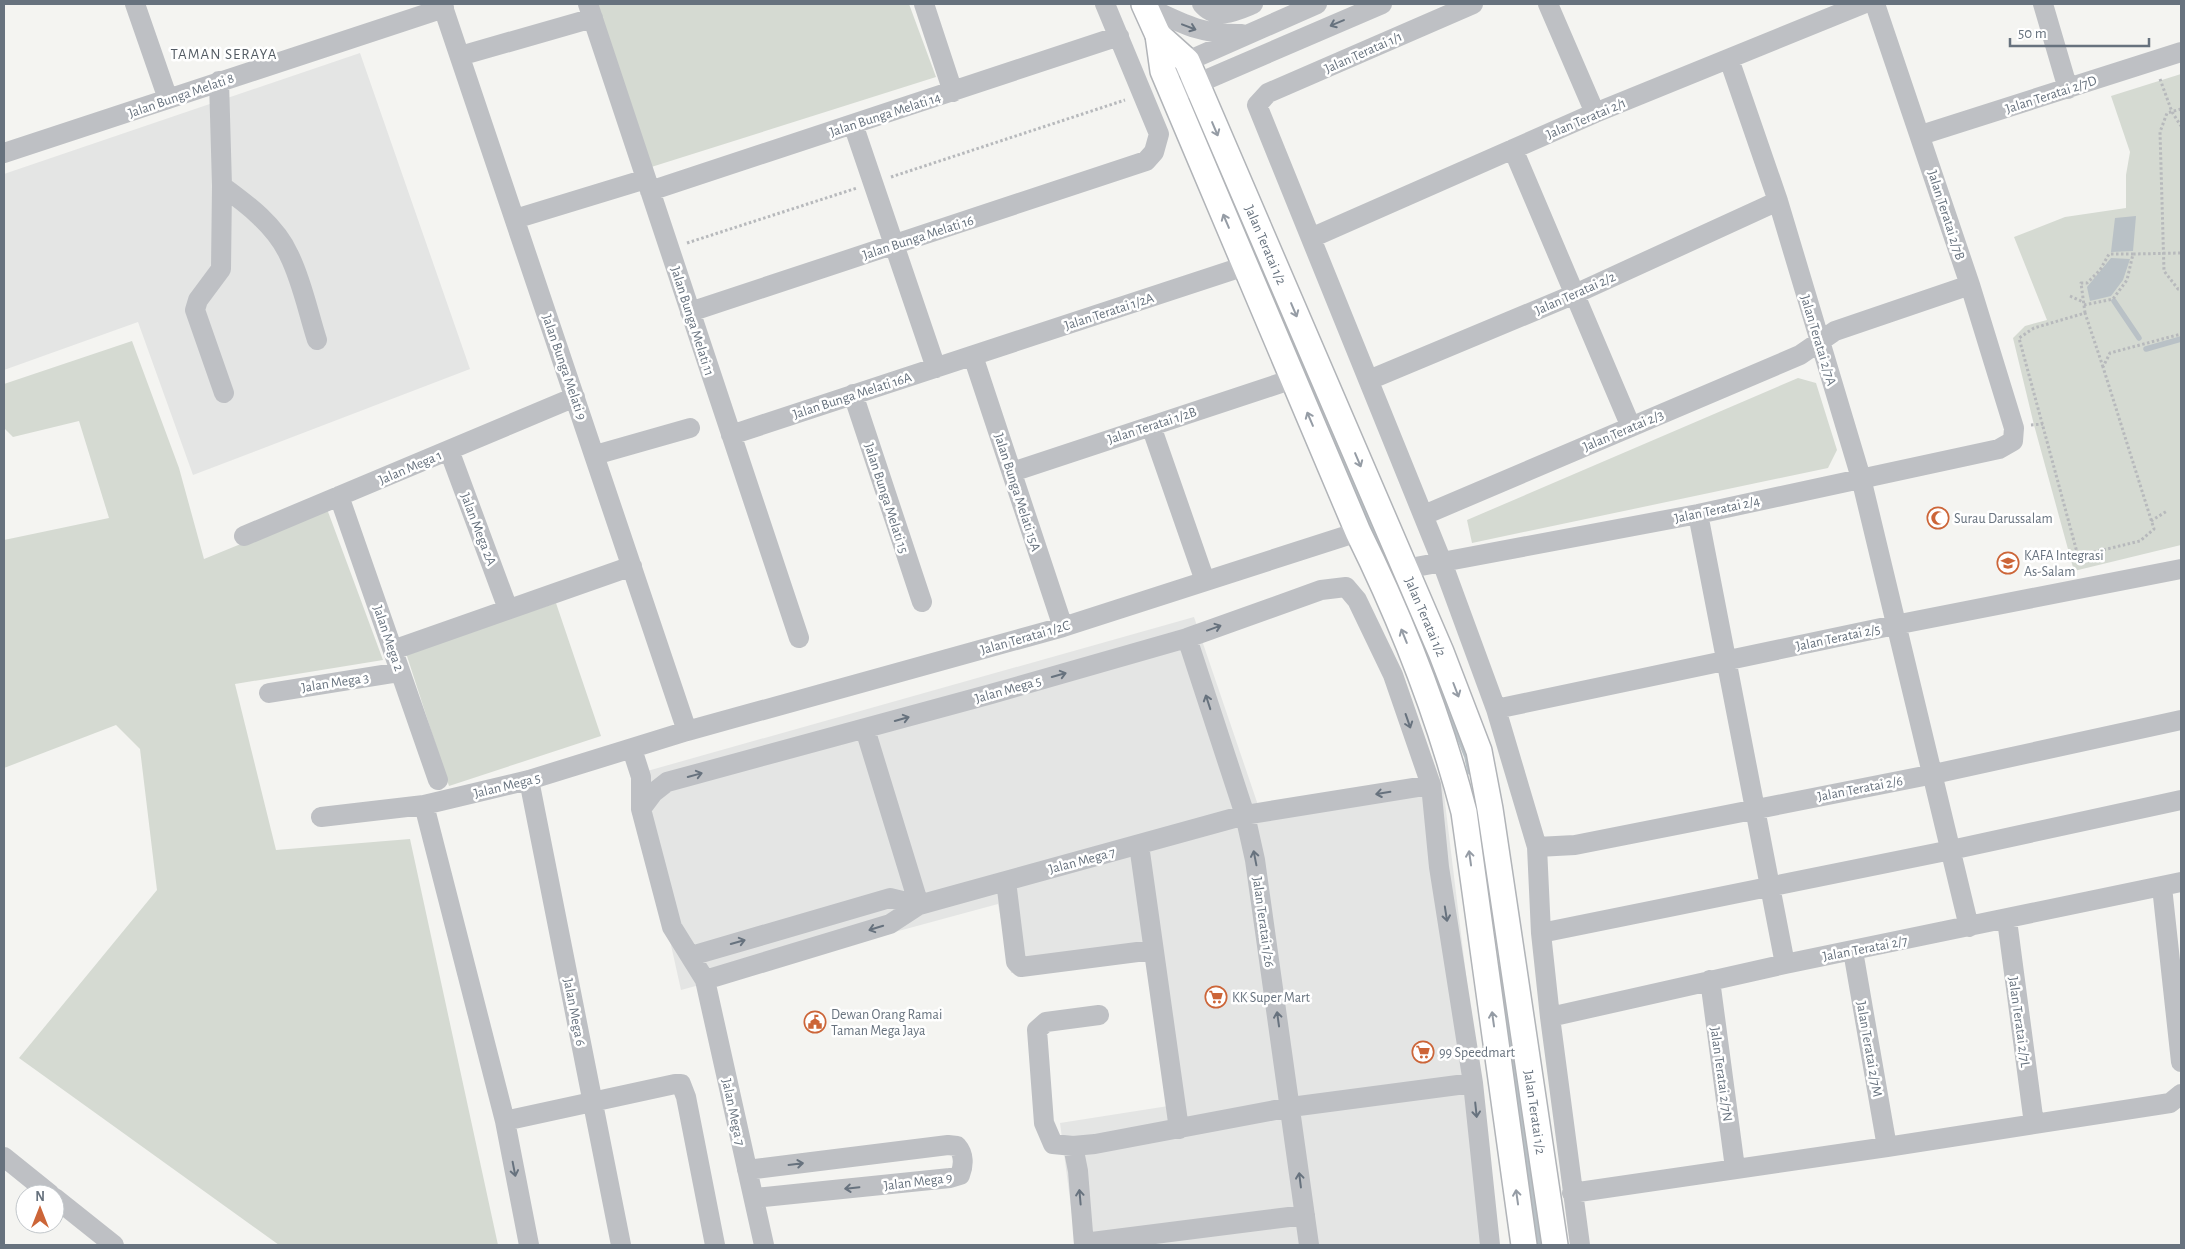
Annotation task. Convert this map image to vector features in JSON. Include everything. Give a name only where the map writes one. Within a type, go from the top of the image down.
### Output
[{"type":"main road","name":"Jalan Teratai 1/2","points":[[1144,5],[1158,35],[1163,71],[1172,94],[1358,532],[1380,575],[1416,664],[1450,759],[1464,812],[1524,1245]]},
{"type":"main road","name":"Jalan Teratai 1/2","points":[[1158,35],[1187,61],[1442,652],[1479,751],[1490,808],[1556,1245]]},
{"type":"street","points":[[136,4],[168,99]]},
{"type":"street","points":[[924,4],[953,92]]},
{"type":"street","points":[[1105,4],[1144,94]]},
{"type":"street","points":[[1202,4],[1205,8],[1218,14],[1232,13],[1253,4]]},
{"type":"street","points":[[1163,71],[1317,4]]},
{"type":"street","points":[[1172,94],[1382,4]]},
{"type":"street","name":"Jalan Teratai 1/1","points":[[1257,105],[1268,93],[1473,4]]},
{"type":"street","points":[[1548,4],[1596,113]]},
{"type":"street","name":"Jalan Teratai 2/1","points":[[1311,238],[1596,113],[1862,4]]},
{"type":"street","name":"Jalan Teratai 2/7B","points":[[1875,4],[1921,135],[1970,285],[2022,427]]},
{"type":"street","points":[[2043,4],[2068,89]]},
{"type":"street","points":[[1144,5],[1198,30],[1216,34],[1249,34]]},
{"type":"street","name":"Jalan Bunga Melati 8","points":[[4,153],[443,6]]},
{"type":"street","name":"Jalan Bunga Melati 9","points":[[443,6],[687,731]]},
{"type":"street","points":[[460,56],[590,11]]},
{"type":"street","name":"Jalan Bunga Melati 11","points":[[590,11],[799,638]]},
{"type":"street","name":"Jalan Bunga Melati 14","points":[[515,219],[648,185],[853,124],[1119,36]]},
{"type":"street","name":"Jalan Teratai 2/7D","points":[[1921,135],[2181,52]]},
{"type":"street","name":"Jalan Teratai 2/7A","points":[[1729,59],[1778,201],[1861,478],[1895,625],[1934,774],[1969,927]]},
{"type":"street","points":[[220,82],[221,270],[198,300],[195,310],[224,393]]},
{"type":"street","name":"Jalan Bunga Melati 16","points":[[690,312],[1146,161],[1154,152],[1159,134],[1144,94]]},
{"type":"street","name":"Jalan Teratai 1/2","points":[[1257,105],[1442,562],[1496,709],[1537,847],[1541,933],[1550,1017],[1580,1245]]},
{"type":"street","points":[[853,124],[936,368]]},
{"type":"street","points":[[1513,149],[1631,427]]},
{"type":"street","points":[[222,186],[244,202],[270,226],[289,254],[317,340]]},
{"type":"street","name":"Jalan Teratai 2/2","points":[[1369,380],[1575,294],[1778,201]]},
{"type":"street","name":"Jalan Teratai 1/2A","points":[[973,356],[1245,266]]},
{"type":"street","name":"Jalan Teratai 2/3","points":[[1424,515],[1800,356],[1835,331],[1970,285]]},
{"type":"street","name":"Jalan Bunga Melati 16A","points":[[731,435],[973,356]]},
{"type":"street","name":"Jalan Bunga Melati 15A","points":[[973,356],[1064,627]]},
{"type":"street","name":"Jalan Teratai 1/2B","points":[[1012,472],[1293,379]]},
{"type":"street","name":"Jalan Bunga Melati 15","points":[[853,394],[922,602]]},
{"type":"street","name":"Jalan Mega 1","points":[[244,536],[575,397]]},
{"type":"street","points":[[1150,426],[1205,581]]},
{"type":"street","name":"Jalan Teratai 2/4","points":[[1405,569],[1698,514],[1999,449],[2013,440],[2022,427]]},
{"type":"street","points":[[595,455],[690,428]]},
{"type":"street","name":"Jalan Mega 2A","points":[[449,450],[508,609]]},
{"type":"street","name":"Jalan Mega 2","points":[[339,496],[438,780]]},
{"type":"street","points":[[1698,514],[1785,964]]},
{"type":"street","name":"Jalan Teratai 1/2C","points":[[687,731],[1064,627],[1358,532]]},
{"type":"street","points":[[393,650],[632,566]]},
{"type":"street","name":"Jalan Teratai 2/5","points":[[1496,709],[1895,625],[2181,569]]},
{"type":"street","name":"Jalan Mega 5","points":[[641,777],[667,782],[865,729],[1187,638],[1321,590],[1346,587],[1357,600],[1392,675]]},
{"type":"street","name":"Jalan Teratai 1/26","points":[[1187,638],[1245,815],[1255,860],[1309,1245]]},
{"type":"street","points":[[1442,652],[1392,675],[1431,785],[1439,867],[1473,1083],[1490,1245]]},
{"type":"street","name":"Jalan Mega 3","points":[[269,693],[400,672]]},
{"type":"street","name":"Jalan Teratai 2/6","points":[[1537,847],[1575,845],[1934,774],[2181,720]]},
{"type":"street","points":[[865,729],[919,905]]},
{"type":"street","name":"Jalan Mega 5","points":[[321,817],[424,806],[529,780],[687,731]]},
{"type":"street","name":"Jalan Mega 7","points":[[632,749],[641,777],[642,810],[672,927],[705,980],[764,1245]]},
{"type":"street","name":"Jalan Mega 6","points":[[529,780],[620,1245]]},
{"type":"street","name":"Jalan Mega 5","points":[[642,810],[653,793],[667,782]]},
{"type":"street","name":"Jalan Mega 7","points":[[705,980],[890,924],[919,905],[1245,815],[1431,785]]},
{"type":"street","points":[[1541,933],[1950,850],[2181,800]]},
{"type":"street","points":[[424,806],[506,1121],[529,1245]]},
{"type":"street","points":[[1139,845],[1179,1129]]},
{"type":"street","points":[[1006,881],[1016,962],[1019,966],[1033,967],[1153,950]]},
{"type":"street","points":[[2172,885],[2181,1062]]},
{"type":"street","name":"Jalan Teratai 2/7","points":[[1550,1017],[1785,964],[2172,885]]},
{"type":"street","name":"Jalan Mega 7","points":[[691,956],[890,898],[919,905]]},
{"type":"street","name":"Jalan Teratai 2/7L","points":[[2007,920],[2034,1124]]},
{"type":"street","name":"Jalan Teratai 2/7M","points":[[1853,951],[1887,1147]]},
{"type":"street","name":"Jalan Teratai 2/7N","points":[[1710,980],[1735,1168]]},
{"type":"street","points":[[1099,1015],[1046,1022],[1037,1030],[1044,1123],[1053,1144],[1073,1146],[1179,1129],[1291,1107],[1473,1083]]},
{"type":"street","points":[[506,1121],[592,1100],[675,1084],[682,1086],[715,1245]]},
{"type":"street","points":[[1572,1193],[2170,1103],[2181,1094]]},
{"type":"street","name":"Jalan Mega 9","points":[[747,1170],[948,1145],[957,1146],[962,1152],[960,1175],[950,1178],[754,1198]]},
{"type":"street","points":[[1073,1146],[1078,1171],[1084,1244],[1304,1215]]},
{"type":"street","points":[[4,1158],[37,1184]]},
{"type":"street","points":[[65,1206],[114,1245]]},
{"type":"path","points":[[2154,61],[2172,112],[2181,126]]},
{"type":"path","points":[[670,249],[1144,94]]},
{"type":"path","points":[[2181,109],[2168,113],[2160,132],[2164,271],[2178,289],[2181,289]]},
{"type":"path","points":[[2085,313],[2034,328],[2019,338],[2078,556],[2140,541],[2154,529],[2085,313],[2081,283],[2087,283],[2100,270],[2109,254],[2181,253]]},
{"type":"path","points":[[2070,296],[2084,304],[2113,299],[2127,280],[2133,254]]},
{"type":"path","points":[[2103,366],[2110,353],[2181,334]]},
{"type":"path","points":[[2022,427],[2043,424]]},
{"type":"path","points":[[2151,521],[2167,511]]},
{"type":"shaded area","points":[[594,4],[909,4],[936,77],[645,169]]},
{"type":"shaded area","points":[[360,53],[470,369],[193,475],[138,322],[4,370],[4,174]]},
{"type":"shaded area","points":[[2181,74],[2181,545],[2074,571],[2034,425],[2013,338],[2025,326],[2047,320],[2014,237],[2065,217],[2126,208],[2126,175],[2130,152],[2111,96]]},
{"type":"shaded area","points":[[2136,216],[2133,251],[2111,252],[2115,218]]},
{"type":"shaded area","points":[[2111,258],[2130,259],[2123,280],[2111,296],[2090,301],[2087,287]]},
{"type":"shaded area","points":[[132,341],[179,468],[204,559],[327,509],[383,660],[235,684],[276,850],[410,839],[498,1245],[279,1245],[19,1058],[157,890],[140,749],[116,725],[4,768],[4,540],[109,518],[79,421],[13,437],[4,428],[4,384]]},
{"type":"shaded area","points":[[1798,378],[1816,383],[1837,450],[1828,468],[1472,543],[1467,520]]},
{"type":"shaded area","points":[[556,603],[601,736],[449,786],[406,653]]},
{"type":"shaded area","points":[[1194,617],[1259,808],[1442,778],[1499,1245],[1076,1245],[1060,1123],[1181,1104],[1163,953],[1011,973],[998,904],[681,990],[633,775]]},
{"type":"waterway","points":[[1200,124],[1424,648]]},
{"type":"waterway","points":[[2114,301],[2139,338]]},
{"type":"waterway","points":[[2146,349],[2181,339]]},
{"type":"waterway","points":[[1435,675],[1467,757],[1470,772]]},
{"type":"waterway","points":[[1501,968],[1540,1245]]},
{"type":"place","name":"Surau Darussalam","points":[[1938,518]]},
{"type":"place","name":"KAFA Integrasi As-Salam","points":[[2008,563]]},
{"type":"place","name":"KK Super Mart","points":[[1216,997]]},
{"type":"place","name":"Dewan Orang Ramai Taman Mega Jaya","points":[[815,1022]]},
{"type":"place","name":"99 Speedmart","points":[[1423,1052]]},
{"type":"district","name":"TAMAN SERAYA","points":[[224,54]]}]
